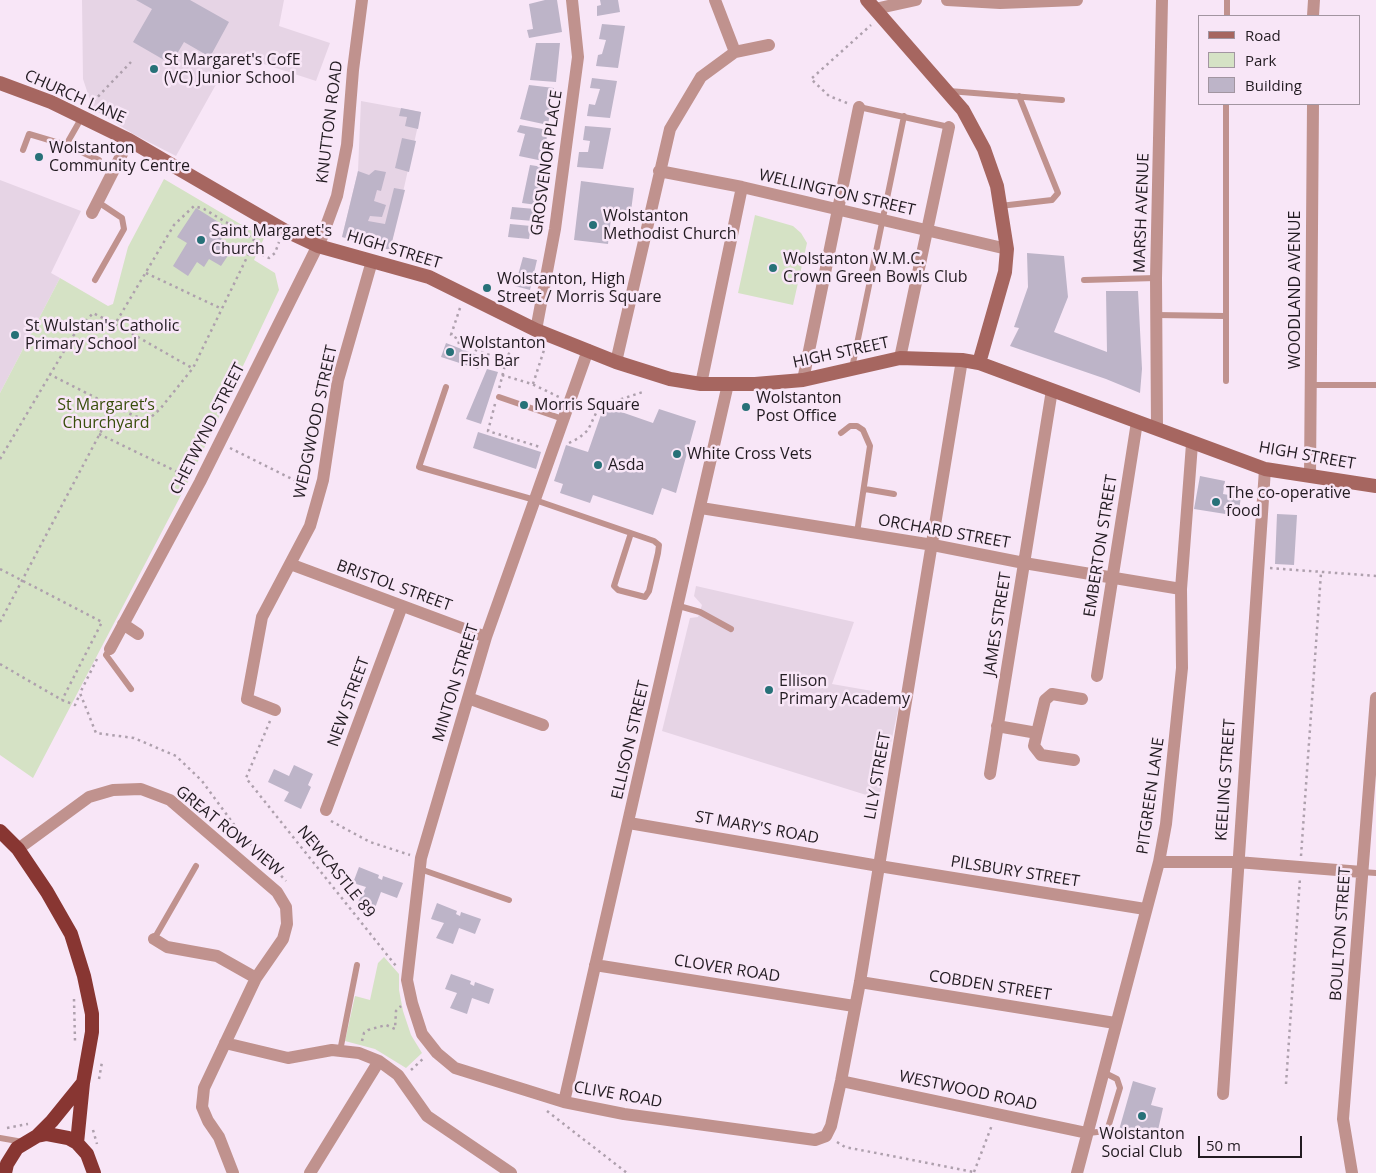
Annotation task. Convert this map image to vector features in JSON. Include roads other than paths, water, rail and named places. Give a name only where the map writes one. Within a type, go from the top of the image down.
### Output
[{"type":"highway","points":[[0,831],[18,849],[47,892],[71,934],[84,976],[92,1014],[92,1032],[83,1083],[77,1143]]},
{"type":"highway","points":[[5,1173],[11,1156],[52,1121],[83,1083]]},
{"type":"highway","points":[[30,1139],[58,1135],[77,1143],[87,1154],[94,1173]]},
{"type":"main road","points":[[874,8],[963,110],[984,149],[997,186],[1007,248],[1004,272],[980,362]]},
{"type":"main road","name":"CHURCH LANE","points":[[0,83],[80,116],[129,140],[284,230],[318,246]]},
{"type":"main road","name":"HIGH STREET","points":[[318,246],[429,277],[536,330],[616,362],[670,380],[701,384],[803,380],[900,358],[980,362],[1157,428],[1192,444],[1265,469],[1376,486]]},
{"type":"street","name":"KNUTTON ROAD","points":[[318,246],[337,196],[346,145],[362,0]]},
{"type":"street","name":"GROSVENOR PLACE","points":[[536,330],[557,220],[578,57],[572,0]]},
{"type":"street","points":[[715,0],[735,52]]},
{"type":"street","points":[[874,8],[916,0]]},
{"type":"street","points":[[947,0],[1000,3],[1077,0]]},
{"type":"street","name":"MARSH AVENUE","points":[[1157,428],[1156,278],[1162,0]]},
{"type":"street","points":[[1313,15],[1314,0]]},
{"type":"street","points":[[616,362],[670,129],[701,77],[735,52],[769,45]]},
{"type":"street","name":"WOODLAND AVENUE","points":[[1310,476],[1313,105]]},
{"type":"street","points":[[803,380],[859,107]]},
{"type":"street","points":[[900,358],[949,127]]},
{"type":"street","points":[[95,207],[129,140]]},
{"type":"street","name":"WELLINGTON STREET","points":[[659,172],[742,188],[1007,248]]},
{"type":"street","points":[[701,384],[742,188]]},
{"type":"street","name":"CHETWYND STREET","points":[[110,649],[200,482],[318,246]]},
{"type":"street","name":"WEDGWOOD STREET","points":[[274,710],[247,699],[262,617],[310,526],[320,493],[338,380],[372,262]]},
{"type":"street","name":"MINTON STREET","points":[[422,1034],[407,980],[420,864],[486,637],[588,350]]},
{"type":"street","name":"LILY STREET","points":[[826,1136],[831,1126],[842,1081],[854,1006],[860,982],[962,360]]},
{"type":"street","name":"ELLISON STREET","points":[[564,1102],[679,606],[728,384]]},
{"type":"street","name":"JAMES STREET","points":[[990,774],[1052,390]]},
{"type":"street","name":"EMBERTON STREET","points":[[1097,676],[1137,422]]},
{"type":"street","name":"PITGREEN LANE","points":[[1077,1173],[1158,862],[1166,824],[1182,668],[1181,589],[1192,444]]},
{"type":"street","name":"KEELING STREET","points":[[1223,1094],[1237,862],[1265,469]]},
{"type":"street","name":"ORCHARD STREET","points":[[701,508],[1181,589]]},
{"type":"street","name":"BRISTOL STREET","points":[[290,564],[486,637]]},
{"type":"street","name":"NEW STREET","points":[[326,810],[402,606]]},
{"type":"street","points":[[123,624],[138,634]]},
{"type":"street","points":[[1074,760],[1041,755],[1034,746],[1045,700],[1052,694],[1082,699]]},
{"type":"street","points":[[468,698],[543,725]]},
{"type":"street","name":"BOULTON STREET","points":[[1352,1173],[1343,1119],[1376,698]]},
{"type":"street","points":[[997,726],[1037,733]]},
{"type":"street","name":"GREAT ROW VIEW","points":[[18,849],[89,797],[113,790],[141,789],[170,800],[278,892],[286,907],[287,924],[283,939],[256,978],[204,1088],[202,1107],[222,1145],[232,1173]]},
{"type":"street","name":"ST MARY'S ROAD","points":[[629,823],[879,866]]},
{"type":"street","points":[[1158,862],[1237,862],[1362,872]]},
{"type":"street","name":"PILSBURY STREET","points":[[879,866],[1145,909]]},
{"type":"street","points":[[154,939],[167,947],[217,956],[256,978]]},
{"type":"street","name":"CLOVER ROAD","points":[[595,965],[854,1006]]},
{"type":"street","name":"COBDEN STREET","points":[[860,982],[1116,1022]]},
{"type":"street","name":"CLIVE ROAD","points":[[422,1034],[434,1050],[455,1068],[564,1102],[624,1114],[815,1140],[826,1136]]},
{"type":"street","points":[[224,1043],[288,1058],[340,1051],[359,1053],[378,1061],[400,1079],[426,1116],[511,1173]]},
{"type":"street","points":[[310,1173],[378,1061]]},
{"type":"street","name":"WESTWOOD ROAD","points":[[842,1081],[1087,1133]]},
{"type":"lane","points":[[1226,15],[1227,0]]},
{"type":"lane","points":[[946,90],[1062,100]]},
{"type":"lane","points":[[1000,206],[1052,200],[1058,193],[1019,96]]},
{"type":"lane","points":[[1226,105],[1226,381]]},
{"type":"lane","points":[[859,107],[949,127]]},
{"type":"lane","points":[[66,145],[80,116]]},
{"type":"lane","points":[[852,368],[904,116]]},
{"type":"lane","points":[[23,150],[30,134],[66,145],[99,160]]},
{"type":"lane","points":[[95,207],[122,218],[124,229],[95,280]]},
{"type":"lane","points":[[1084,280],[1156,278]]},
{"type":"lane","points":[[1156,315],[1225,316]]},
{"type":"lane","points":[[1311,385],[1376,385]]},
{"type":"lane","points":[[446,387],[419,467],[535,500],[632,533],[654,541],[659,546],[649,591],[645,597],[618,590],[614,586],[632,533]]},
{"type":"lane","points":[[497,398],[563,419]]},
{"type":"lane","points":[[841,433],[850,426],[857,426],[863,430],[870,446],[857,533]]},
{"type":"lane","points":[[865,489],[894,494]]},
{"type":"lane","points":[[679,606],[700,612],[731,629]]},
{"type":"lane","points":[[110,649],[106,655],[131,689]]},
{"type":"lane","points":[[420,864],[509,900]]},
{"type":"lane","points":[[154,939],[196,866]]},
{"type":"lane","points":[[1362,872],[1376,873]]},
{"type":"lane","points":[[340,1051],[357,965]]},
{"type":"lane","points":[[1087,1133],[1107,1131],[1120,1088],[1117,1079],[1103,1072]]},
{"type":"lane","points":[[0,1138],[30,1139]]},
{"type":"place","name":"St Margaret's CofE (VC) Junior School","points":[[154,69]]},
{"type":"place","name":"Wolstanton Community Centre","points":[[39,157]]},
{"type":"place","name":"Wolstanton Methodist Church","points":[[593,225]]},
{"type":"place","name":"Saint Margaret's Church","points":[[201,240]]},
{"type":"place","name":"Wolstanton W.M.C. Crown Green Bowls Club","points":[[773,268]]},
{"type":"place","name":"Wolstanton, High Street / Morris Square","points":[[487,288]]},
{"type":"place","name":"St Wulstan's Catholic Primary School","points":[[15,335]]},
{"type":"place","name":"Wolstanton Fish Bar","points":[[450,352]]},
{"type":"place","name":"Morris Square","points":[[524,405]]},
{"type":"place","name":"Wolstanton Post Office","points":[[746,407]]},
{"type":"place","name":"White Cross Vets","points":[[677,454]]},
{"type":"place","name":"Asda","points":[[598,465]]},
{"type":"place","name":"The co-operative food","points":[[1216,502]]},
{"type":"place","name":"Ellison Primary Academy","points":[[769,690]]},
{"type":"place","name":"Wolstanton Social Club","points":[[1142,1116]]},
{"type":"park label","name":"St Margaret’s Churchyard","points":[[106,414]]}]
